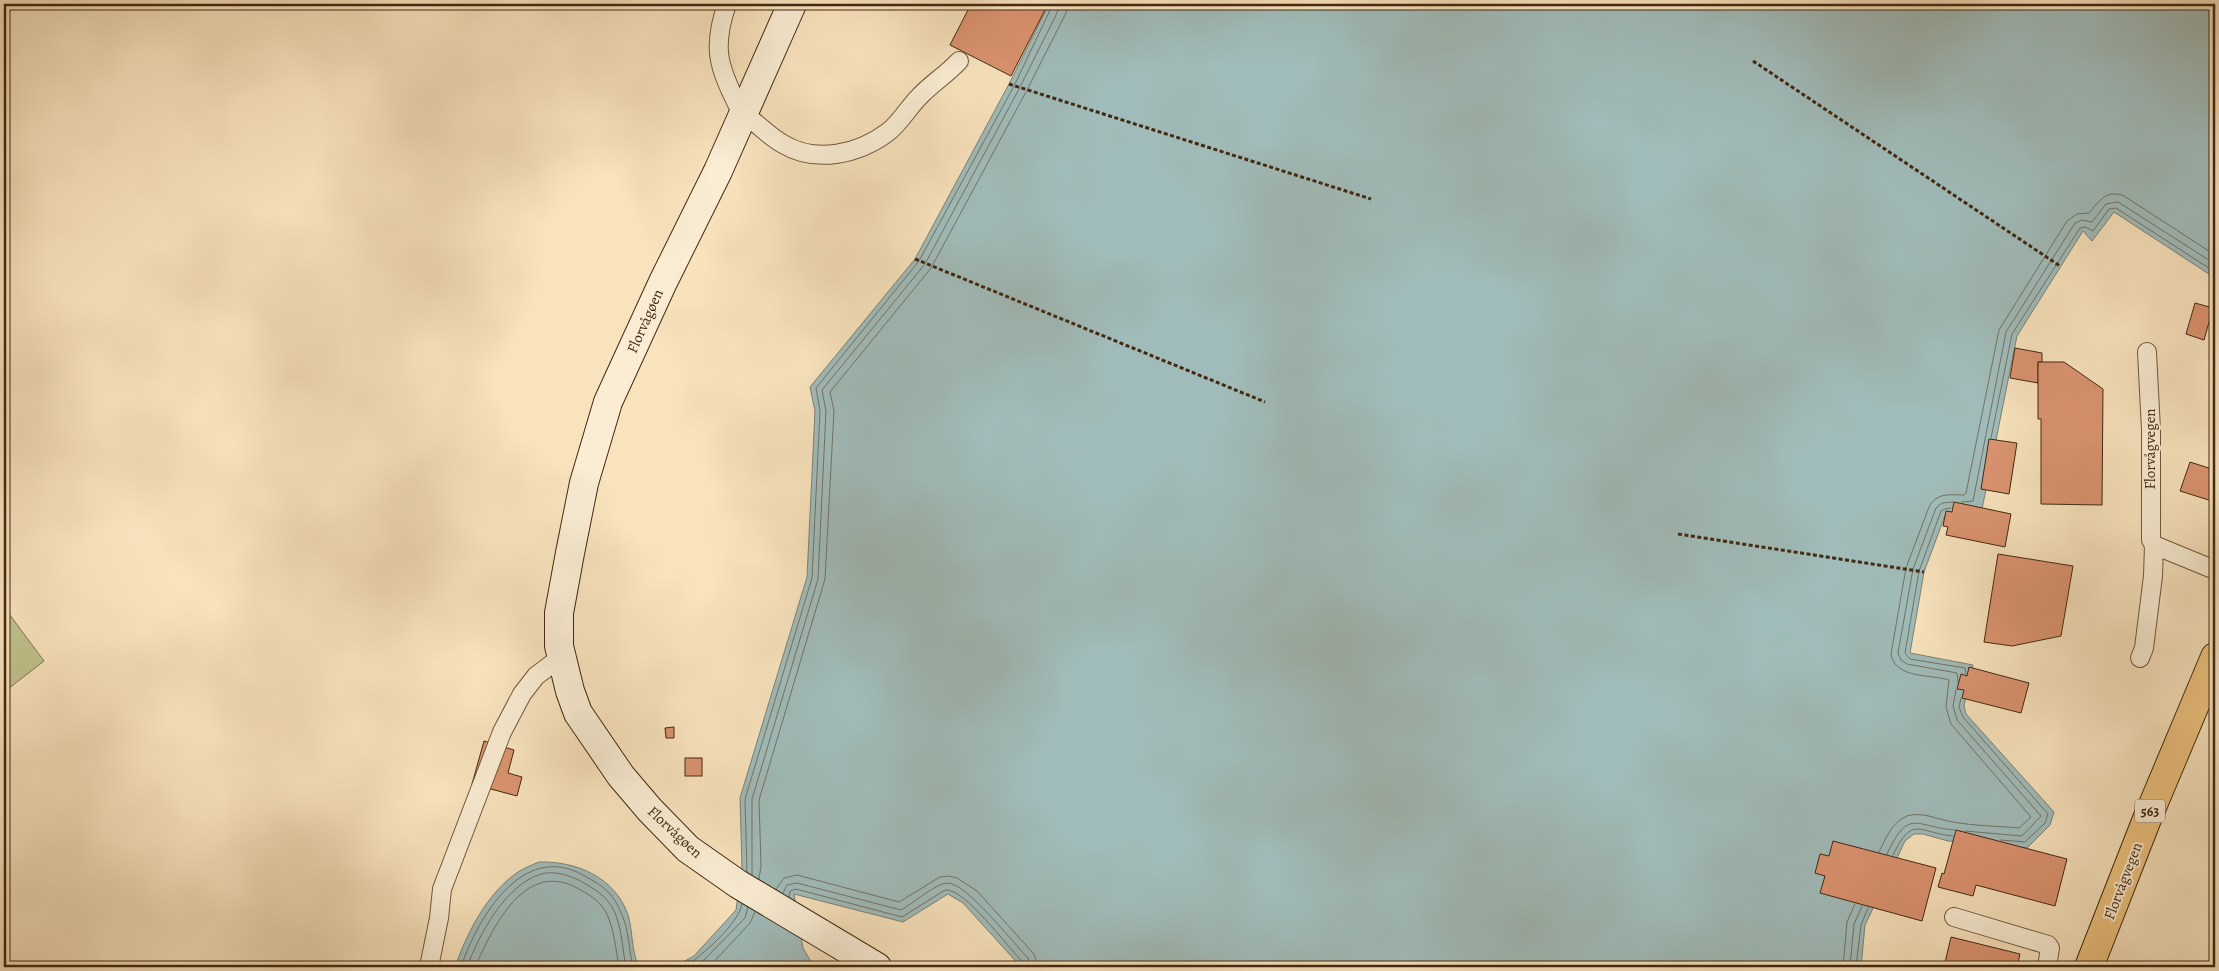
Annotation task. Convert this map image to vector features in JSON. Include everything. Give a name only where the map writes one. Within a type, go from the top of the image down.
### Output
[{"type":"main road","name":"Florvågøen","points":[[792,4],[718,171],[663,282],[608,402],[584,483],[570,553],[559,613],[561,657],[578,712],[621,776],[650,810],[688,849],[738,884],[877,967]]},
{"type":"main road","name":"Florvågvegen","points":[[2089,967],[2147,819],[2215,656]]},
{"type":"lane","points":[[727,4],[719,27],[717,48],[726,82],[738,106]]},
{"type":"lane","points":[[753,121],[783,145],[807,153],[832,155],[850,152],[865,146],[889,131],[921,95],[947,74],[959,61]]},
{"type":"lane","name":"Florvågvegen","points":[[2140,658],[2144,648],[2149,612],[2154,546],[2151,540],[2150,522],[2151,430],[2147,352]]},
{"type":"lane","points":[[2154,546],[2215,570]]},
{"type":"lane","points":[[429,967],[439,918],[442,889],[502,732],[522,694],[536,676],[561,657]]},
{"type":"lane","points":[[1954,917],[2048,945],[2050,948],[2047,967]]},
{"type":"path","points":[[1753,61],[2060,266]]},
{"type":"path","points":[[1010,84],[1371,199]]},
{"type":"path","points":[[915,259],[1265,402]]},
{"type":"path","points":[[1678,534],[1924,572]]},
{"type":"green space","points":[[4,607],[44,661],[4,692]]},
{"type":"water","points":[[1049,4],[2215,4],[2215,278],[2114,212],[2092,241],[2083,231],[2017,336],[1981,514],[1946,513],[1924,572],[1910,653],[1973,665],[1964,706],[1966,714],[2054,812],[2050,825],[2027,848],[1948,841],[1923,834],[1914,834],[1905,841],[1865,925],[1861,967],[1021,967],[963,903],[948,894],[903,922],[794,894],[803,948],[814,967],[674,967],[694,956],[736,910],[742,866],[740,798],[807,577],[815,411],[810,387],[915,259],[1009,84]]},
{"type":"water","points":[[539,862],[553,862],[580,868],[604,881],[614,891],[628,915],[636,961],[639,967],[455,967],[472,928],[488,902],[507,881],[520,871]]},
{"type":"building","points":[[971,4],[1039,4],[1046,8],[1011,76],[950,45]]},
{"type":"building","points":[[2195,303],[2213,308],[2204,340],[2186,334]]},
{"type":"building","points":[[2015,348],[2042,353],[2042,362],[2038,362],[2038,383],[2010,378]]},
{"type":"building","points":[[2038,362],[2064,362],[2103,389],[2102,505],[2041,504],[2041,419],[2038,419]]},
{"type":"building","points":[[1989,439],[2017,443],[2009,494],[1981,489]]},
{"type":"building","points":[[2190,462],[2215,470],[2215,502],[2180,491]]},
{"type":"building","points":[[1954,502],[2011,514],[2005,547],[1946,535],[1948,527],[1943,526],[1946,511],[1952,512]]},
{"type":"building","points":[[1998,554],[2073,566],[2061,636],[2012,646],[1984,642]]},
{"type":"building","points":[[1969,667],[2029,683],[2021,713],[1962,698],[1964,690],[1957,689],[1961,674],[1967,676]]},
{"type":"building","points":[[674,727],[674,738],[666,738],[665,728]]},
{"type":"building","points":[[484,741],[514,750],[508,773],[522,777],[517,796],[472,784]]},
{"type":"building","points":[[685,758],[702,758],[702,776],[685,776]]},
{"type":"building","points":[[1956,830],[2067,859],[2055,906],[1976,885],[1973,896],[1938,887],[1942,873],[1944,874]]},
{"type":"building","points":[[1833,841],[1936,868],[1922,921],[1820,893],[1825,876],[1815,873],[1820,854],[1829,856]]},
{"type":"building","points":[[1951,937],[2020,954],[2017,967],[1944,967]]}]
